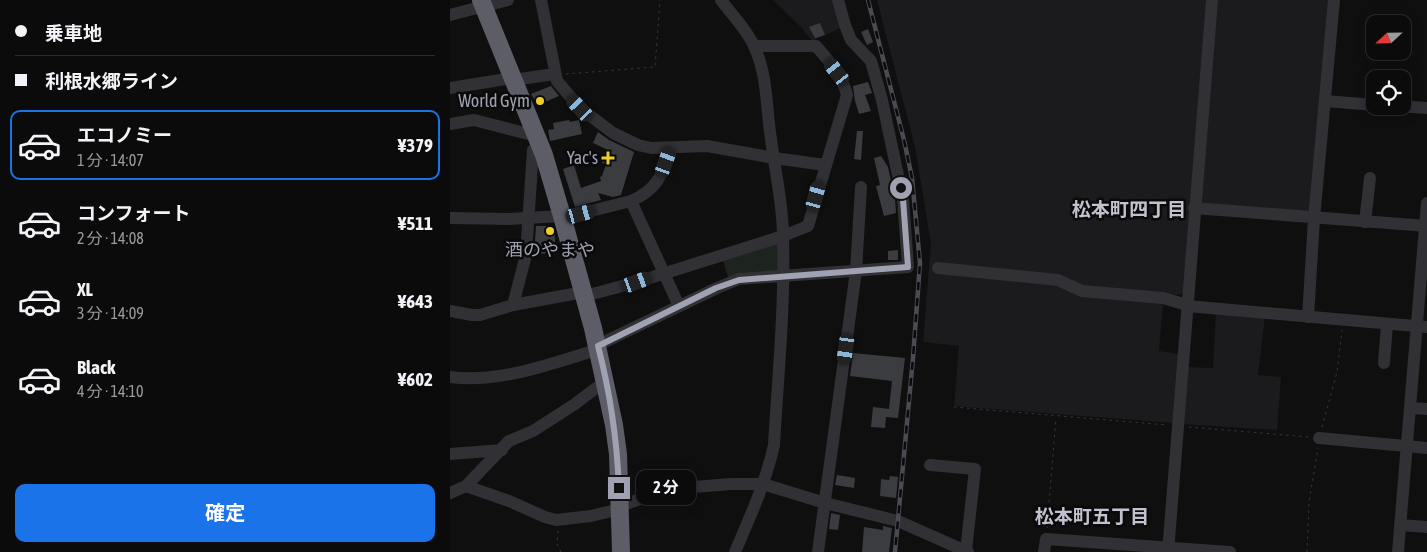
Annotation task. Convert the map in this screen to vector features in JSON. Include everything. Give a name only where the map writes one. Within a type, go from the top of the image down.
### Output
[{"type":"highway","points":[[482,3],[538,140],[563,217],[598,347],[618,454],[621,552]]},
{"type":"street","points":[[450,15],[482,3],[508,0]]},
{"type":"street","points":[[541,0],[557,81],[580,108],[613,133],[638,145],[651,148],[707,146],[825,165]]},
{"type":"street","points":[[721,0],[754,46],[765,79],[784,236],[774,445],[770,465],[735,552]]},
{"type":"street","points":[[450,377],[489,376],[530,370],[598,347],[730,282],[749,278],[908,267],[903,199],[878,84],[871,61],[851,40],[838,0]]},
{"type":"street","points":[[1168,550],[1212,0]]},
{"type":"street","points":[[1308,316],[1314,219],[1334,0]]},
{"type":"street","points":[[450,311],[480,315],[513,305],[584,294],[637,282],[784,236],[808,226],[847,95],[842,79],[816,46],[754,46]]},
{"type":"street","points":[[450,88],[556,74]]},
{"type":"street","points":[[1325,101],[1366,104]]},
{"type":"street","points":[[1411,107],[1427,108]]},
{"type":"street","points":[[450,124],[474,120],[538,140],[533,150],[526,255],[513,305]]},
{"type":"street","points":[[450,218],[509,219],[563,217],[631,201],[640,197],[658,182],[671,148]]},
{"type":"street","points":[[1365,222],[1370,178]]},
{"type":"street","points":[[818,552],[856,271],[861,187]]},
{"type":"street","points":[[631,201],[679,306]]},
{"type":"street","points":[[1398,552],[1410,408],[1422,327],[1427,203]]},
{"type":"street","points":[[1194,208],[1314,219],[1426,226]]},
{"type":"street","points":[[938,268],[1058,280],[1082,291],[1163,298],[1187,305],[1422,327]]},
{"type":"street","points":[[1384,363],[1386,324]]},
{"type":"street","points":[[450,493],[466,486],[509,441],[533,431],[596,388],[606,384]]},
{"type":"street","points":[[1410,408],[1427,409]]},
{"type":"street","points":[[1319,438],[1427,448]]},
{"type":"street","points":[[450,454],[502,450]]},
{"type":"street","points":[[466,486],[508,501],[545,518],[563,520],[591,516],[669,489],[731,484],[763,484],[825,503],[898,521],[967,552],[975,469],[930,465]]},
{"type":"street","points":[[1400,525],[1427,527]]},
{"type":"street","points":[[1045,546],[1230,552]]},
{"type":"path","points":[[556,74],[655,67],[660,0]]},
{"type":"path","points":[[954,407],[1319,438]]},
{"type":"path","points":[[1045,546],[1056,417]]},
{"type":"path","points":[[561,552],[557,544],[558,527],[563,520]]},
{"type":"shaded area","points":[[773,0],[835,0],[843,27],[812,41],[802,28]]},
{"type":"shaded area","points":[[877,0],[1207,0],[1184,292],[1179,295],[1167,294],[1163,303],[1159,351],[1180,354],[1174,423],[954,406],[959,346],[923,342],[931,244],[915,147]]},
{"type":"shaded area","points":[[1216,0],[1331,0],[1311,215],[1198,206]]},
{"type":"shaded area","points":[[778,243],[778,273],[729,280],[722,258]]},
{"type":"shaded area","points":[[1216,312],[1265,316],[1258,375],[1281,377],[1277,430],[1182,424],[1187,367],[1213,368]]},
{"type":"building","points":[[820,23],[825,35],[815,38],[809,27]]},
{"type":"building","points":[[868,29],[873,42],[867,45],[861,32]]},
{"type":"building","points":[[868,82],[872,93],[865,95],[871,111],[859,114],[853,86]]},
{"type":"building","points":[[551,86],[559,96],[538,105],[531,94]]},
{"type":"building","points":[[569,120],[570,122],[579,120],[582,134],[550,141],[548,130],[554,129],[553,123]]},
{"type":"building","points":[[857,131],[863,131],[861,160],[854,159]]},
{"type":"building","points":[[598,132],[609,140],[634,152],[621,195],[613,197],[598,193],[601,200],[575,207],[563,169],[574,165],[581,188],[601,181],[600,177],[606,164],[602,163],[606,149],[593,143]]},
{"type":"building","points":[[881,156],[888,167],[896,213],[884,216],[876,186],[880,185],[874,158]]},
{"type":"building","points":[[536,226],[554,226],[556,253],[534,254]]},
{"type":"building","points":[[898,250],[898,260],[888,260],[888,251]]},
{"type":"building","points":[[853,353],[905,358],[898,418],[886,417],[885,428],[871,427],[873,407],[889,409],[892,381],[850,376]]},
{"type":"building","points":[[837,475],[855,478],[854,488],[835,485]]},
{"type":"building","points":[[890,476],[898,477],[896,498],[880,496],[881,479],[889,480]]},
{"type":"building","points":[[831,513],[840,515],[838,530],[829,529]]},
{"type":"building","points":[[883,526],[892,528],[889,552],[862,552],[864,527],[883,530]]},
{"type":"railway","points":[[868,0],[912,178],[920,263],[895,552]]},
{"type":"place","name":"World Gym","points":[[540,101]]},
{"type":"place","name":"Yac's","points":[[608,158]]},
{"type":"place","name":"酒のやまや","points":[[550,231]]},
{"type":"district","name":"松本町四丁目","points":[[1129,209]]},
{"type":"district","name":"松本町五丁目","points":[[1092,516]]},
{"type":"route","points":[[619,488],[618,454],[614,425],[598,346],[730,282],[749,278],[908,267],[901,188]]}]
